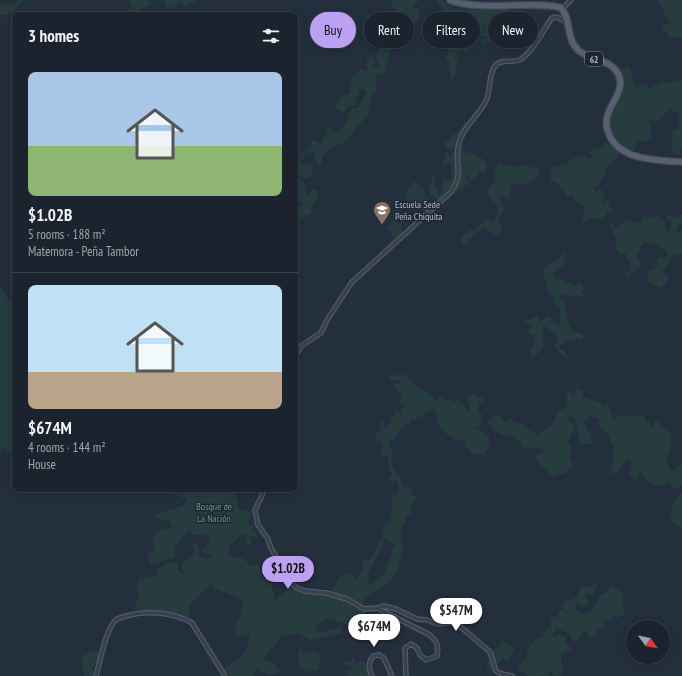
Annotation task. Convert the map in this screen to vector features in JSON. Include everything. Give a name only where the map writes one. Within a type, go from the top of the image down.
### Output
[{"type":"main road","points":[[450,0],[482,4],[526,2],[546,3],[562,9]]},
{"type":"main road","name":"62","points":[[562,9],[573,42],[578,49],[586,56],[608,64],[618,73],[621,85],[607,120],[607,129],[614,144],[619,149],[630,154],[661,160],[682,162]]},
{"type":"street","points":[[562,9],[571,0]]},
{"type":"street","points":[[298,352],[301,346],[320,333],[352,282],[451,192],[458,182],[458,148],[463,132],[479,112],[486,100],[492,72],[496,65],[502,62],[520,60],[529,52],[552,18],[558,17],[567,23]]},
{"type":"street","points":[[264,492],[255,510],[258,525],[268,539],[271,548],[291,583],[297,588],[306,591],[326,593],[347,599],[364,609],[384,606],[396,609],[416,620],[427,620],[438,624],[455,622],[490,652],[496,671],[512,676]]},
{"type":"street","points":[[378,608],[430,635],[437,641],[437,656],[426,660],[420,655],[417,648],[410,644],[407,645],[405,648],[406,676]]},
{"type":"street","points":[[96,676],[109,630],[117,619],[136,613],[146,613],[168,614],[185,619],[192,623],[225,676]]},
{"type":"street","points":[[372,676],[369,670],[369,662],[373,656],[379,655],[384,658],[392,676]]},
{"type":"green space","points":[[18,0],[24,0],[11,14],[0,16],[0,7],[3,4],[5,5],[5,3],[9,5],[10,2],[11,5]]},
{"type":"green space","points":[[129,0],[147,0],[151,3],[146,8],[139,10],[140,12],[127,12],[131,8],[132,4]]},
{"type":"green space","points":[[164,0],[198,0],[185,6],[179,3],[172,9],[169,7],[167,9]]},
{"type":"green space","points":[[391,0],[419,0],[414,5],[414,8],[419,9],[418,12],[420,15],[414,27],[414,12],[394,12],[395,10],[392,8]]},
{"type":"green space","points":[[437,0],[442,1],[454,8],[467,10],[515,6],[509,12],[488,12],[488,41],[484,46],[481,45],[481,39],[487,39],[483,36],[480,37],[480,12],[443,12]]},
{"type":"green space","points":[[657,0],[682,0],[682,38],[672,37],[670,39],[667,32],[662,30],[663,25],[670,23]]},
{"type":"green space","points":[[380,48],[396,48],[391,50],[385,72],[381,75],[375,74],[377,78],[376,90],[373,92],[368,115],[362,122],[356,125],[355,131],[341,145],[337,144],[324,154],[322,164],[319,165],[314,160],[316,153],[313,152],[310,154],[308,152],[300,162],[303,165],[314,165],[311,175],[306,179],[299,175],[298,176],[298,152],[303,152],[310,149],[312,141],[317,141],[319,144],[323,142],[323,138],[330,134],[324,133],[328,127],[336,134],[342,129],[349,115],[347,113],[351,112],[351,108],[357,108],[363,100],[366,91],[361,89],[358,91],[359,94],[354,101],[356,102],[354,106],[350,105],[344,112],[335,108],[340,97],[350,93],[349,90],[352,83],[349,80],[356,76],[360,69],[366,71],[369,68],[366,65],[368,58],[371,56],[374,60],[372,69],[378,66],[379,63],[374,56]]},
{"type":"green space","points":[[462,48],[461,51],[455,55],[455,58],[458,60],[456,66],[457,70],[454,77],[450,79],[451,73],[449,70],[451,64],[445,57],[450,49]]},
{"type":"green space","points":[[462,48],[471,48],[471,49],[464,53]]},
{"type":"green space","points":[[628,67],[632,72],[636,87],[643,83],[652,89],[653,86],[662,82],[671,83],[682,80],[682,147],[680,151],[682,155],[672,153],[672,132],[674,129],[676,131],[679,127],[678,115],[681,114],[679,111],[672,112],[669,108],[668,111],[656,122],[649,120],[653,126],[649,131],[652,134],[647,140],[638,141],[634,151],[623,147],[614,140],[609,125],[613,111],[619,102],[625,84],[621,70],[622,68]]},
{"type":"green space","points":[[464,121],[470,124],[463,138],[463,150],[465,153],[469,152],[476,154],[485,161],[487,165],[486,172],[478,171],[479,174],[473,181],[466,174],[465,176],[467,177],[469,186],[464,185],[463,187],[465,190],[459,190],[459,192],[456,191],[455,195],[449,189],[437,204],[434,196],[430,195],[429,193],[431,191],[427,188],[430,183],[432,183],[432,176],[434,177],[436,179],[433,184],[439,192],[438,195],[443,191],[441,188],[443,179],[453,178],[450,173],[452,170],[450,163],[444,165],[442,159],[446,158],[444,154],[448,152],[450,157],[455,150],[453,148],[448,149],[445,144],[452,135],[464,125]]},
{"type":"green space","points":[[606,143],[620,153],[616,156],[613,164],[607,166],[605,175],[600,181],[600,184],[594,188],[594,190],[595,193],[600,189],[606,194],[604,195],[603,202],[605,203],[609,199],[609,205],[613,210],[611,214],[607,211],[606,216],[601,220],[588,218],[583,224],[583,219],[585,216],[583,211],[585,207],[576,202],[572,194],[567,197],[565,196],[566,191],[562,191],[557,183],[551,181],[550,172],[553,167],[564,165],[572,159],[585,155],[590,159],[592,156],[589,153],[593,149],[603,148]]},
{"type":"green space","points":[[499,163],[519,167],[523,164],[529,167],[530,165],[532,168],[536,167],[540,173],[537,178],[527,184],[511,184],[511,189],[513,191],[510,194],[510,200],[503,196],[498,197],[502,204],[506,207],[501,214],[498,224],[500,225],[502,223],[500,234],[495,235],[484,227],[481,231],[474,234],[471,239],[469,239],[467,245],[461,243],[461,237],[464,233],[467,234],[469,230],[474,231],[476,227],[486,220],[491,220],[492,224],[495,220],[498,207],[497,204],[493,203],[493,200],[490,198],[487,191],[489,188],[492,188],[490,186],[491,183],[495,184],[494,181],[497,178],[494,177],[494,173]]},
{"type":"green space","points":[[298,178],[301,182],[304,182],[306,192],[309,195],[314,189],[317,191],[318,196],[311,208],[312,213],[298,220],[300,217],[298,217],[298,208],[304,204],[298,200]]},
{"type":"green space","points":[[413,182],[419,183],[419,187],[423,188],[426,194],[424,196],[429,198],[428,201],[422,201],[421,203],[430,207],[430,209],[425,212],[424,210],[417,210],[404,195],[408,192],[407,189]]},
{"type":"green space","points":[[655,214],[659,215],[660,217],[656,222],[661,219],[665,223],[667,234],[671,222],[667,220],[667,215],[678,218],[679,215],[682,215],[682,223],[676,228],[677,232],[682,231],[682,254],[672,256],[670,258],[662,273],[668,275],[667,279],[660,288],[651,284],[647,279],[650,269],[654,270],[658,264],[658,259],[668,256],[667,251],[656,244],[644,242],[636,255],[641,263],[641,266],[627,276],[624,275],[630,270],[631,266],[625,253],[621,254],[617,250],[615,244],[618,237],[615,237],[609,223],[618,227],[625,221],[631,219],[634,223],[640,223],[643,218],[652,218]]},
{"type":"green space","points":[[394,217],[396,222],[402,224],[401,227],[403,229],[400,236],[394,238],[391,236],[392,233],[386,228],[389,226]]},
{"type":"green space","points":[[565,252],[564,256],[566,258],[562,268],[556,268],[557,272],[553,273],[556,281],[558,278],[563,279],[565,283],[569,282],[574,286],[579,283],[582,284],[584,289],[581,291],[584,295],[582,298],[576,294],[570,297],[562,293],[558,299],[562,299],[566,303],[568,323],[574,333],[580,333],[584,336],[580,340],[577,338],[572,341],[568,339],[560,346],[560,349],[564,350],[569,361],[555,348],[555,344],[558,340],[557,337],[544,325],[542,328],[545,339],[542,337],[543,348],[541,348],[532,360],[530,350],[536,343],[532,343],[535,337],[528,332],[532,324],[526,323],[525,321],[537,316],[539,322],[549,316],[552,319],[551,321],[554,321],[557,325],[560,324],[560,307],[553,303],[553,296],[547,293],[548,288],[546,285],[547,281],[544,279],[544,269],[547,264],[550,265]]},
{"type":"green space","points":[[0,286],[12,304],[12,450],[6,454],[5,447],[0,450]]},
{"type":"green space","name":"Bosque de La Nación","points":[[393,372],[399,376],[399,373],[402,373],[401,376],[405,375],[409,379],[409,382],[410,380],[413,382],[413,385],[417,386],[419,389],[421,388],[422,391],[425,390],[433,397],[433,399],[436,400],[441,396],[445,400],[452,400],[454,402],[458,400],[470,412],[471,410],[466,398],[469,398],[472,393],[480,398],[484,397],[484,402],[482,405],[482,402],[477,400],[480,407],[477,411],[482,414],[481,422],[485,424],[481,424],[479,428],[473,426],[477,430],[481,430],[483,434],[489,436],[489,445],[484,454],[472,454],[470,452],[471,450],[465,447],[465,440],[461,439],[458,441],[439,426],[436,410],[431,409],[427,413],[425,412],[423,416],[417,416],[417,420],[410,420],[410,424],[407,423],[404,429],[398,431],[397,437],[392,441],[390,440],[388,446],[392,449],[393,467],[400,475],[402,486],[405,488],[414,488],[410,494],[417,497],[411,505],[412,512],[407,517],[402,528],[402,550],[400,562],[396,572],[393,578],[386,584],[363,599],[365,614],[356,614],[353,620],[356,627],[327,618],[316,627],[316,633],[340,628],[343,633],[311,640],[298,633],[282,636],[263,659],[274,663],[280,672],[268,675],[256,669],[252,676],[230,676],[224,668],[242,655],[247,647],[251,634],[237,637],[235,625],[240,616],[244,600],[215,589],[211,584],[190,604],[189,618],[166,612],[134,609],[140,592],[137,589],[138,580],[145,577],[156,576],[157,570],[169,562],[179,565],[178,570],[188,579],[182,569],[182,563],[195,553],[192,544],[198,545],[200,556],[208,560],[213,554],[201,552],[211,541],[206,534],[193,535],[190,530],[175,548],[174,557],[151,565],[147,552],[155,552],[152,540],[157,531],[172,528],[170,521],[162,520],[154,515],[182,506],[188,500],[171,492],[234,492],[237,498],[238,508],[245,511],[252,511],[248,521],[249,525],[254,527],[252,530],[256,533],[258,539],[251,536],[252,544],[249,546],[245,542],[247,536],[242,534],[230,546],[228,555],[244,559],[251,566],[258,564],[262,571],[260,579],[266,578],[272,586],[275,600],[290,588],[331,591],[341,576],[350,573],[357,579],[363,571],[363,560],[369,561],[380,540],[385,541],[368,573],[369,585],[383,576],[395,544],[383,538],[382,530],[385,528],[385,524],[390,521],[393,504],[391,499],[399,492],[398,481],[396,479],[392,483],[389,478],[392,473],[389,468],[388,458],[387,455],[383,458],[381,456],[383,444],[376,438],[375,432],[378,433],[381,426],[379,423],[381,421],[385,423],[383,428],[390,426],[391,418],[394,416],[394,413],[399,410],[400,415],[402,415],[402,408],[406,407],[404,404],[398,402],[401,400],[401,394],[394,385],[395,383],[399,384],[401,381],[396,380],[393,382],[388,376],[393,375],[394,377],[395,375]]},
{"type":"green space","points":[[578,388],[583,391],[583,397],[604,406],[608,404],[614,419],[617,416],[644,415],[646,423],[650,420],[653,431],[655,419],[672,435],[667,463],[671,471],[676,471],[676,469],[682,464],[682,485],[674,490],[668,481],[665,485],[654,486],[643,477],[640,470],[637,479],[629,475],[632,467],[631,461],[626,460],[625,463],[621,462],[622,465],[616,473],[611,473],[614,447],[608,435],[598,424],[599,418],[590,416],[584,423],[591,439],[591,444],[579,444],[579,432],[574,419],[571,416],[568,419],[575,426],[568,443],[571,448],[569,458],[572,462],[572,466],[565,474],[559,474],[552,477],[537,460],[537,455],[542,453],[546,454],[543,449],[522,447],[520,442],[512,435],[510,437],[494,431],[491,425],[487,423],[496,414],[501,417],[505,423],[512,418],[513,422],[525,425],[526,428],[538,435],[553,423],[558,411],[567,407],[567,397],[564,390],[571,393],[575,398],[575,392]]},
{"type":"green space","points":[[682,493],[682,528],[672,522],[669,516],[673,511],[671,507],[677,497]]},
{"type":"green space","points":[[596,584],[597,586],[593,598],[589,593],[585,594],[589,603],[584,607],[578,605],[577,601],[575,609],[585,615],[592,611],[600,595],[606,593],[611,586],[620,590],[623,596],[624,614],[617,618],[613,616],[611,617],[614,622],[607,620],[602,621],[605,626],[604,628],[599,627],[599,629],[595,630],[598,634],[591,639],[588,637],[587,632],[583,629],[580,637],[573,642],[570,634],[556,628],[551,637],[555,637],[559,634],[567,637],[565,643],[572,651],[565,651],[561,655],[563,669],[560,675],[563,676],[556,676],[548,671],[549,676],[527,676],[528,675],[518,669],[517,665],[520,665],[525,659],[527,659],[530,644],[534,644],[534,639],[544,636],[543,633],[551,625],[550,619],[552,617],[557,617],[560,610],[567,612],[562,604],[568,599],[571,600],[579,595],[577,594],[582,585],[590,588]]},
{"type":"green space","points":[[502,641],[514,649],[509,660],[504,660],[502,655],[501,662],[498,662],[496,667],[493,666],[493,669],[490,672],[487,668],[487,660],[492,661],[492,651],[497,649]]},
{"type":"green space","points":[[299,648],[302,649],[302,652],[306,653],[311,651],[319,653],[321,661],[318,670],[307,672],[300,668],[298,662],[300,659],[297,655],[299,653]]},
{"type":"green space","points":[[98,650],[99,660],[91,670],[95,672],[93,676],[84,676],[84,669],[81,668],[84,664],[81,660],[83,655],[88,654],[88,651],[93,653]]},
{"type":"green space","points":[[353,658],[355,659],[354,664],[356,665],[358,661],[360,663],[364,661],[368,669],[368,676],[349,676],[346,670],[350,669],[351,666],[344,665],[347,660],[351,662]]},
{"type":"place","name":"Escuela Sede Peña Chiquita","points":[[382,225]]}]
